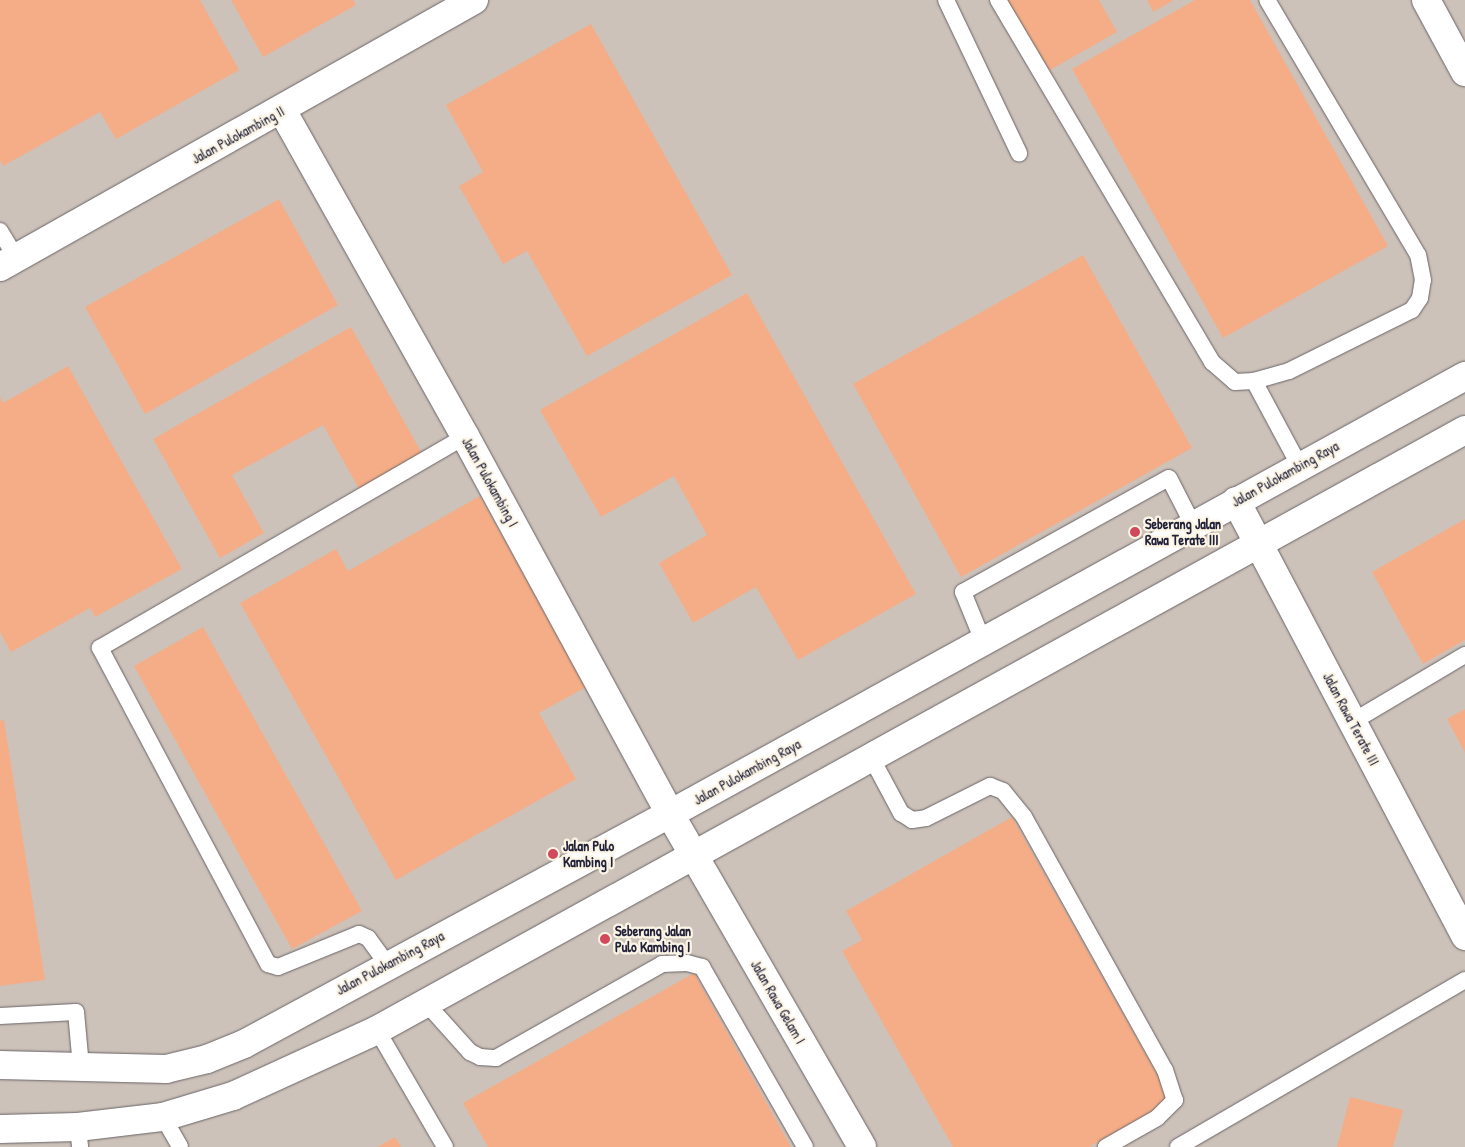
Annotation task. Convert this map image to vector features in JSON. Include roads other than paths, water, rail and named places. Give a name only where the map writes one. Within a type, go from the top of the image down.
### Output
[{"type":"street","points":[[1426,0],[1465,72]]},
{"type":"street","name":"Jalan Pulokambing II","points":[[8,263],[282,110],[464,2]]},
{"type":"street","name":"Jalan Pulokambing I","points":[[282,110],[465,436],[694,856]]},
{"type":"street","name":"Jalan Pulokambing Raya","points":[[0,1065],[166,1069],[207,1059],[244,1044],[387,964],[670,814],[1299,465],[1465,376]]},
{"type":"street","points":[[0,1129],[79,1137],[162,1117],[233,1096],[377,1030],[1465,430]]},
{"type":"street","name":"Jalan Rawa Terate III","points":[[1236,501],[1260,543],[1464,933]]},
{"type":"street","name":"Jalan Rawa Gelam I","points":[[694,856],[862,1147]]},
{"type":"lane","points":[[946,0],[1019,153]]},
{"type":"lane","points":[[998,0],[1212,362],[1235,382],[1254,381],[1289,371],[1412,310],[1420,298],[1423,280],[1418,255],[1267,0]]},
{"type":"lane","points":[[0,231],[8,263]]},
{"type":"lane","points":[[1254,381],[1299,465]]},
{"type":"lane","points":[[387,964],[368,938],[358,934],[278,967],[268,964],[100,648],[465,436]]},
{"type":"lane","points":[[983,641],[963,592],[1169,478],[1193,525]]},
{"type":"lane","points":[[1352,722],[1465,655]]},
{"type":"lane","points":[[871,757],[901,813],[912,820],[926,818],[990,786],[1003,791],[1024,817],[1165,1070],[1175,1100],[1157,1118],[1106,1147]]},
{"type":"lane","points":[[426,1003],[470,1052],[480,1057],[496,1058],[662,964],[687,963],[702,966],[805,1147]]},
{"type":"lane","points":[[1178,1147],[1465,980]]},
{"type":"lane","points":[[0,1016],[76,1012],[81,1067]]},
{"type":"lane","points":[[377,1030],[445,1147]]},
{"type":"lane","points":[[162,1117],[180,1147]]},
{"type":"place","name":"Seberang Jalan Rawa Terate III","points":[[1135,532]]},
{"type":"place","name":"Jalan Pulo Kambing I","points":[[553,854]]},
{"type":"place","name":"Seberang Jalan Pulo Kambing I","points":[[605,939]]}]
